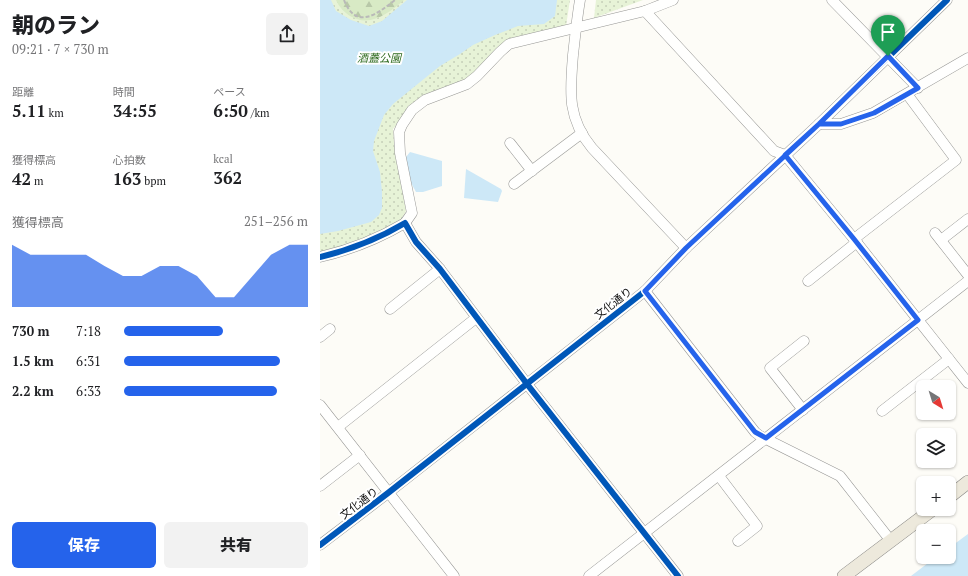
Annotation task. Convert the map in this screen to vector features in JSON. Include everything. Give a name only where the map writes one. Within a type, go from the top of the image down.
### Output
[{"type":"main road","points":[[956,491],[968,482]]},
{"type":"main road","points":[[844,576],[923,516]]},
{"type":"street","points":[[580,0],[570,96],[574,117],[588,143],[686,248]]},
{"type":"street","points":[[320,257],[334,254],[371,241],[388,233],[405,223],[412,213],[400,153],[399,132],[412,110],[425,100],[467,84],[509,44],[645,11],[673,0]]},
{"type":"street","points":[[832,0],[918,88]]},
{"type":"street","name":"文化通り","points":[[320,545],[645,291],[686,248],[819,124],[947,0]]},
{"type":"street","points":[[645,11],[774,151],[785,155],[855,240],[968,383]]},
{"type":"street","points":[[819,124],[841,124],[874,113],[968,58]]},
{"type":"street","points":[[808,281],[855,240],[956,160],[907,94]]},
{"type":"street","points":[[514,184],[582,133]]},
{"type":"street","points":[[510,143],[532,171]]},
{"type":"street","points":[[968,219],[938,237],[968,275]]},
{"type":"street","points":[[405,223],[416,242],[440,269],[527,384],[678,576]]},
{"type":"street","points":[[390,309],[440,269]]},
{"type":"street","points":[[589,576],[968,281]]},
{"type":"street","points":[[645,291],[755,432],[840,476],[891,541]]},
{"type":"street","points":[[338,427],[476,318]]},
{"type":"street","points":[[320,337],[330,329]]},
{"type":"street","points":[[803,410],[770,368],[804,341]]},
{"type":"street","points":[[882,412],[949,359]]},
{"type":"street","points":[[320,406],[454,576]]},
{"type":"street","points":[[320,486],[360,456]]},
{"type":"street","points":[[719,476],[757,526],[738,541]]},
{"type":"path","points":[[344,0],[350,13],[356,17],[362,18],[370,16],[395,0]]},
{"type":"green space","name":"酒蓋公園","points":[[320,0],[570,0],[566,26],[509,39],[470,78],[411,107],[393,129],[406,211],[403,217],[391,227],[371,237],[350,245],[320,253]]},
{"type":"green space","points":[[336,0],[404,0],[386,14],[372,20],[365,20],[350,16],[340,7]]},
{"type":"green space","points":[[596,0],[643,0],[594,18]]},
{"type":"water","name":"酒蓋公園","points":[[320,0],[331,0],[336,11],[351,20],[369,26],[382,21],[407,0],[557,0],[555,16],[544,24],[518,26],[473,45],[440,66],[393,104],[384,115],[374,141],[373,151],[380,172],[382,192],[382,208],[379,215],[371,222],[338,231],[320,234]]},
{"type":"water","points":[[410,152],[442,161],[442,186],[423,192],[416,192],[410,181],[406,157]]},
{"type":"water","points":[[466,169],[501,189],[502,191],[498,202],[464,198]]},
{"type":"water","points":[[968,534],[968,576],[911,576],[927,564],[956,564],[956,543]]},
{"type":"cycle path","points":[[320,545],[645,291],[686,248],[819,124],[947,0]]},
{"type":"cycle path","points":[[320,257],[364,243],[405,223],[416,242],[440,269],[527,384],[678,576]]},
{"type":"route","points":[[888,56],[819,124],[785,155],[686,248],[645,291],[755,432],[766,438],[918,320],[785,155],[819,124],[841,124],[874,113],[918,88],[888,56]]}]
